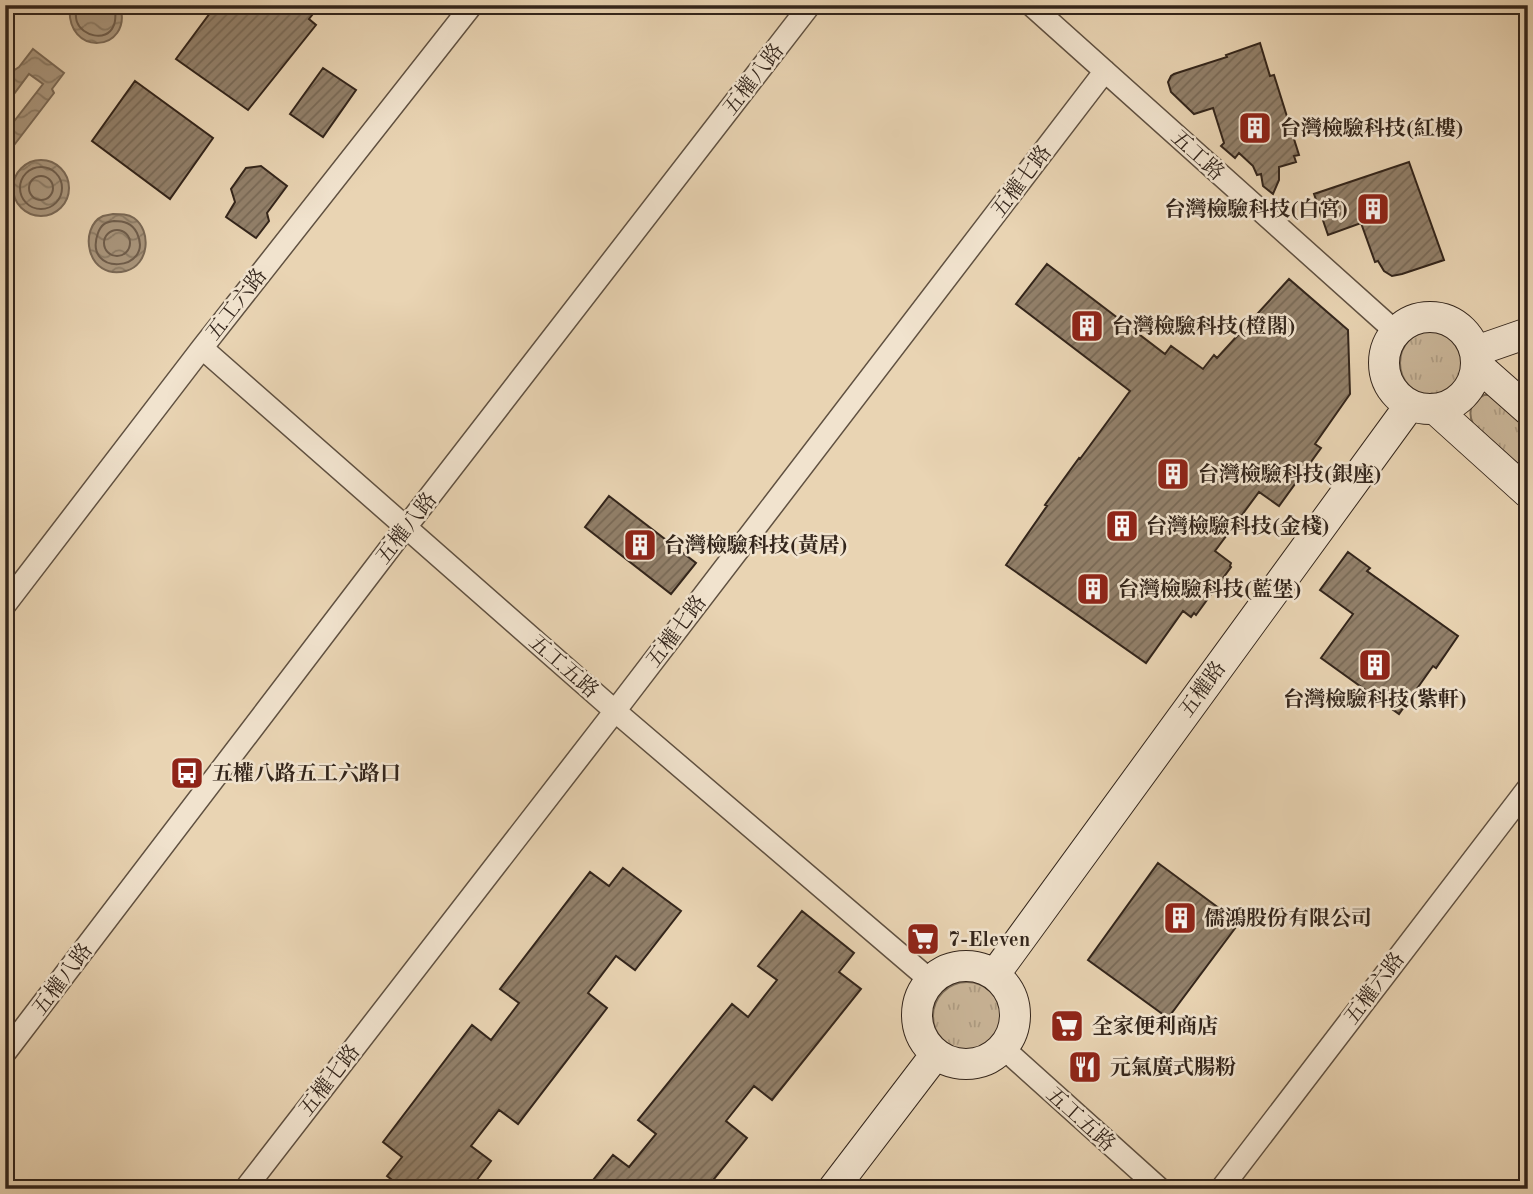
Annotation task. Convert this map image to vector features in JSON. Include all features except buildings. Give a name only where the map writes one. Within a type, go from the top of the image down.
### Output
[{"type":"street","name":"五工六路","points":[[5,605],[202,348],[472,5]]},
{"type":"street","name":"五權八路","points":[[5,1053],[406,527],[810,5]]},
{"type":"street","name":"五工路","points":[[1031,5],[1396,332]]},
{"type":"street","name":"五權七路","points":[[245,1189],[1105,71]]},
{"type":"street","points":[[1422,407],[1448,406],[1459,399],[1474,378],[1476,358],[1471,340],[1463,330],[1453,322],[1429,316],[1416,318],[1405,324],[1389,342],[1384,365],[1391,388],[1399,398],[1422,407],[1528,493]]},
{"type":"street","points":[[1476,358],[1528,333]]},
{"type":"street","name":"五工五路","points":[[202,348],[615,711],[930,980]]},
{"type":"street","points":[[1476,358],[1528,410]]},
{"type":"street","name":"五權路","points":[[995,974],[1422,407]]},
{"type":"street","name":"五權六路","points":[[1221,1189],[1528,788]]},
{"type":"street","points":[[968,965],[995,974],[1009,989],[1016,1009],[1011,1037],[1003,1048],[978,1063],[948,1061],[936,1054],[919,1032],[916,1018],[921,992],[930,980],[954,967],[968,965]]},
{"type":"street","name":"五工五路","points":[[1003,1048],[1160,1189]]},
{"type":"street","points":[[833,1189],[936,1054]]},
{"type":"green space","points":[[1426,330],[1440,330],[1452,335],[1461,344],[1466,363],[1464,376],[1457,387],[1440,396],[1426,396],[1414,391],[1405,382],[1400,370],[1400,356],[1405,344],[1414,335]]},
{"type":"green space","points":[[1484,395],[1491,395],[1528,423],[1528,473],[1473,424],[1470,415],[1472,407],[1476,400]]},
{"type":"green space","points":[[967,982],[980,985],[991,992],[998,1003],[1001,1016],[998,1029],[991,1040],[980,1047],[967,1050],[954,1047],[943,1040],[936,1029],[933,1016],[936,1003],[943,992],[954,985]]},
{"type":"water","points":[[70,5],[120,5],[122,21],[117,33],[109,40],[98,43],[87,41],[77,34],[71,22]]},
{"type":"water","points":[[33,49],[64,73],[52,89],[54,93],[8,153],[5,151],[5,133],[43,84],[29,74],[5,106],[5,82]]},
{"type":"water","points":[[35,160],[47,160],[61,168],[69,182],[67,199],[61,208],[47,216],[35,216],[18,204],[13,194],[13,182],[25,165]]},
{"type":"water","points":[[113,214],[134,218],[144,231],[143,255],[134,268],[126,271],[113,272],[102,268],[90,251],[90,231],[95,222],[103,216]]},
{"type":"place","name":"台灣檢驗科技(紅樓)","points":[[1255,128]]},
{"type":"place","name":"台灣檢驗科技(白宮)","points":[[1373,209]]},
{"type":"place","name":"台灣檢驗科技(橙閣)","points":[[1087,326]]},
{"type":"place","name":"台灣檢驗科技(銀座)","points":[[1173,474]]},
{"type":"place","name":"台灣檢驗科技(金棧)","points":[[1122,526]]},
{"type":"place","name":"台灣檢驗科技(黃居)","points":[[640,545]]},
{"type":"place","name":"台灣檢驗科技(藍堡)","points":[[1093,589]]},
{"type":"place","name":"台灣檢驗科技(紫軒)","points":[[1375,665]]},
{"type":"place","name":"五權八路五工六路口","points":[[187,773]]},
{"type":"place","name":"儒鴻股份有限公司","points":[[1180,918]]},
{"type":"place","name":"7-Eleven","points":[[923,939]]},
{"type":"place","name":"全家便利商店","points":[[1067,1026]]},
{"type":"place","name":"元氣廣式腸粉","points":[[1085,1067]]}]
